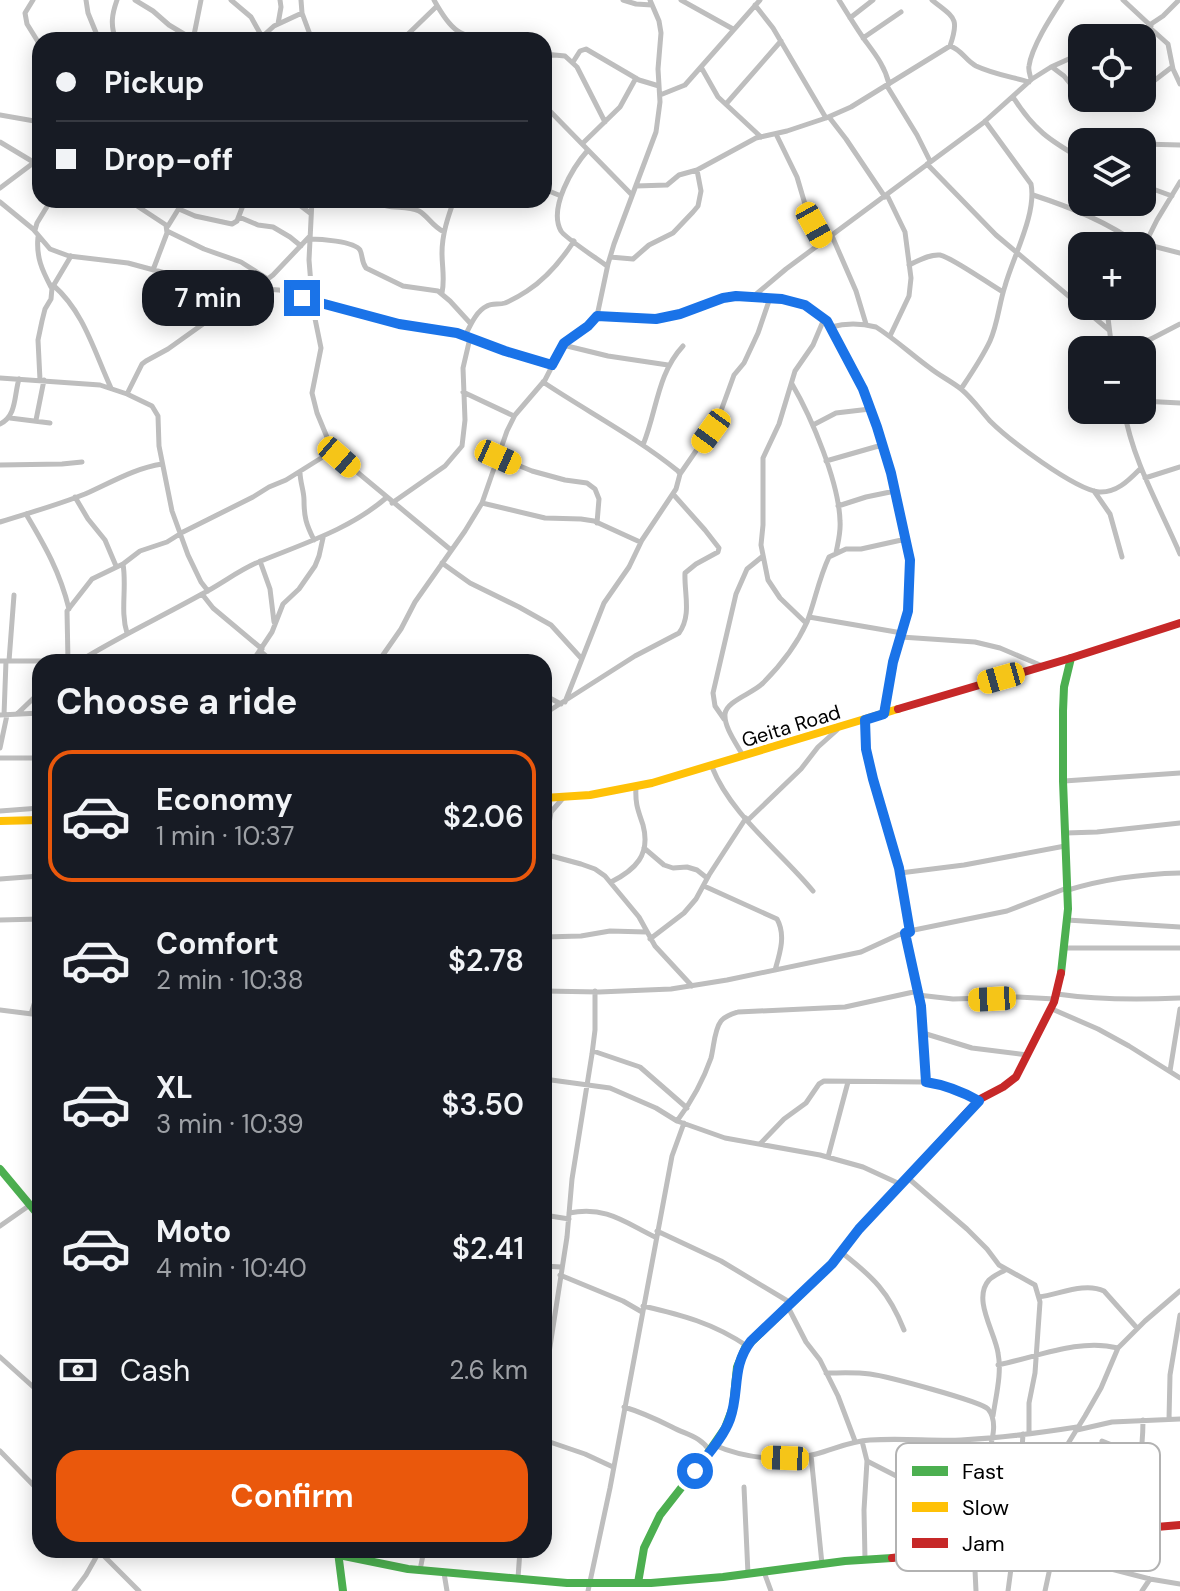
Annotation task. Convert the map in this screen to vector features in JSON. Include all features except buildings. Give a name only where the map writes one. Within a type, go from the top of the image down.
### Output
[{"type":"main road","name":"Geita Road","points":[[552,798],[590,795],[636,786],[711,766],[1180,623]]},
{"type":"main road","points":[[638,1583],[644,1548],[654,1526],[712,1448],[730,1418],[737,1367],[747,1346],[841,1252],[979,1101],[1016,1077],[1051,1009],[1061,976],[1067,920],[1064,687],[1071,658]]},
{"type":"main road","points":[[0,821],[32,820]]},
{"type":"main road","points":[[0,1169],[32,1207]]},
{"type":"main road","points":[[1160,1527],[1180,1525]]},
{"type":"main road","points":[[353,1558],[420,1570],[589,1587],[748,1574],[896,1557]]},
{"type":"main road","points":[[339,1558],[343,1591]]},
{"type":"street","points":[[32,32],[25,13],[33,0]]},
{"type":"street","points":[[86,0],[96,32]]},
{"type":"street","points":[[115,32],[112,14],[117,0]]},
{"type":"street","points":[[135,0],[180,32]]},
{"type":"street","points":[[195,32],[201,0]]},
{"type":"street","points":[[231,0],[251,17],[259,32]]},
{"type":"street","points":[[278,24],[280,0]]},
{"type":"street","points":[[301,0],[309,32]]},
{"type":"street","points":[[384,654],[482,503],[514,416],[543,382],[563,345],[597,316],[607,266],[656,132],[660,95],[659,21],[651,2],[636,4],[623,0]]},
{"type":"street","points":[[681,0],[733,29]]},
{"type":"street","points":[[839,0],[884,68],[888,85],[917,135],[928,162],[996,235],[1109,330]]},
{"type":"street","points":[[850,18],[873,0]]},
{"type":"street","points":[[636,186],[667,185],[679,175],[697,170],[756,138],[828,117],[888,85],[950,46],[956,25],[954,18],[932,0]]},
{"type":"street","points":[[1030,80],[1030,64],[1038,42],[1062,0]]},
{"type":"street","points":[[1123,0],[1148,24]]},
{"type":"street","points":[[1152,24],[1180,0]]},
{"type":"street","points":[[408,32],[435,3],[460,32]]},
{"type":"street","points":[[660,95],[685,85],[757,3],[828,117],[886,196],[905,232],[911,278],[909,296],[890,336]]},
{"type":"street","points":[[863,38],[901,12]]},
{"type":"street","points":[[268,32],[302,13]]},
{"type":"street","points":[[1156,32],[1168,44],[1180,84]]},
{"type":"street","points":[[726,104],[781,41]]},
{"type":"street","points":[[950,46],[958,48],[973,65],[1030,80]]},
{"type":"street","points":[[573,62],[580,51],[586,49],[636,78],[659,86]]},
{"type":"street","points":[[1156,77],[1180,52]]},
{"type":"street","points":[[552,55],[565,56],[582,73],[605,122]]},
{"type":"street","points":[[753,296],[985,121],[1030,80],[1068,59]]},
{"type":"street","points":[[701,67],[713,90],[761,137]]},
{"type":"street","points":[[1051,67],[1068,81]]},
{"type":"street","points":[[583,143],[620,107],[636,78]]},
{"type":"street","points":[[1013,97],[1037,129],[1068,151]]},
{"type":"street","points":[[552,113],[632,195]]},
{"type":"street","points":[[0,115],[32,121]]},
{"type":"street","points":[[961,389],[989,343],[995,327],[1033,195],[1031,184],[985,121]]},
{"type":"street","points":[[776,134],[823,242]]},
{"type":"street","points":[[0,142],[32,156]]},
{"type":"street","points":[[1156,144],[1180,145]]},
{"type":"street","points":[[588,150],[574,169],[558,203],[559,225],[563,235],[607,266]]},
{"type":"street","points":[[0,188],[32,164]]},
{"type":"street","points":[[610,257],[633,259],[645,247],[680,227],[698,206],[701,191],[697,170]]},
{"type":"street","points":[[1152,232],[1180,182]]},
{"type":"street","points":[[1156,190],[1172,196]]},
{"type":"street","points":[[552,192],[561,196]]},
{"type":"street","points":[[1033,195],[1095,218],[1121,232]]},
{"type":"street","points":[[0,202],[50,249],[71,256],[118,261],[237,287],[279,290],[399,324],[447,331],[552,365]]},
{"type":"street","points":[[46,208],[36,233],[40,266],[52,286],[72,305],[87,330],[111,388]]},
{"type":"street","points":[[144,208],[163,222],[167,229],[204,249],[241,262],[268,279]]},
{"type":"street","points":[[153,270],[167,229],[179,209],[195,216],[235,224],[242,208]]},
{"type":"street","points":[[303,208],[310,213]]},
{"type":"street","points":[[311,208],[312,301],[321,348],[312,393],[317,413],[339,457],[451,550]]},
{"type":"street","points":[[410,208],[423,214],[432,225],[444,232]]},
{"type":"street","points":[[442,294],[444,232],[452,208]]},
{"type":"street","points":[[239,217],[273,227],[301,246]]},
{"type":"street","points":[[832,236],[856,291],[866,324]]},
{"type":"street","points":[[309,238],[357,247],[366,268],[403,286],[442,294],[471,324]]},
{"type":"street","points":[[127,394],[142,364],[268,279],[309,238]]},
{"type":"street","points":[[392,503],[433,475],[459,451],[464,439],[463,368],[471,324],[483,308],[505,303],[543,279],[556,267],[574,241]]},
{"type":"street","points":[[1156,249],[1180,253]]},
{"type":"street","points":[[909,265],[940,255],[1003,292]]},
{"type":"street","points":[[36,420],[42,380],[39,333],[51,299],[52,286],[71,256]]},
{"type":"street","points":[[597,316],[656,319],[680,314],[723,298],[753,296],[805,305],[831,327],[870,409],[895,491],[910,560],[908,611],[893,662],[884,714]]},
{"type":"street","points":[[563,703],[604,603],[673,494],[680,474],[718,419],[734,375],[744,363],[758,333],[770,298]]},
{"type":"street","points":[[824,319],[813,345],[795,371],[775,433],[763,458],[761,545],[768,580],[773,589],[790,609],[807,620],[902,635],[975,642],[1000,648],[1043,666]]},
{"type":"street","points":[[1108,320],[1110,336]]},
{"type":"street","points":[[831,327],[866,324],[890,336],[930,369],[961,389],[992,423],[1060,475],[1094,490],[1112,491],[1126,483],[1141,468]]},
{"type":"street","points":[[1156,336],[1180,324]]},
{"type":"street","points":[[563,345],[668,365]]},
{"type":"street","points":[[643,445],[663,375],[683,346]]},
{"type":"street","points":[[0,378],[100,385],[148,403],[158,416],[162,464],[172,511],[205,593],[213,608],[265,654]]},
{"type":"street","points":[[10,418],[19,379]]},
{"type":"street","points":[[543,382],[643,445],[680,474]]},
{"type":"street","points":[[792,384],[813,425],[838,506],[840,537],[836,553]]},
{"type":"street","points":[[463,392],[514,416]]},
{"type":"street","points":[[1156,402],[1180,403]]},
{"type":"street","points":[[813,425],[836,413],[870,409]]},
{"type":"street","points":[[0,424],[10,418],[50,423]]},
{"type":"street","points":[[1128,424],[1145,478],[1180,554]]},
{"type":"street","points":[[826,461],[882,445]]},
{"type":"street","points":[[69,609],[92,579],[140,551],[157,546],[286,480],[334,450]]},
{"type":"street","points":[[498,457],[532,471],[587,483],[595,489],[599,499],[597,523]]},
{"type":"street","points":[[0,465],[82,462]]},
{"type":"street","points":[[0,514],[0,522],[75,497],[146,466],[162,464]]},
{"type":"street","points":[[1145,478],[1180,467]]},
{"type":"street","points":[[300,472],[304,518],[314,540]]},
{"type":"street","points":[[1094,490],[1110,514],[1122,557]]},
{"type":"street","points":[[838,506],[895,491]]},
{"type":"street","points":[[552,709],[683,628],[686,612],[685,573],[718,552],[719,548],[673,494]]},
{"type":"street","points":[[75,497],[119,565],[127,633]]},
{"type":"street","points":[[92,654],[260,561],[323,537],[359,518],[386,498]]},
{"type":"street","points":[[482,503],[545,518],[581,519],[640,542]]},
{"type":"street","points":[[26,514],[50,554],[64,588],[69,609],[68,654]]},
{"type":"street","points":[[1173,538],[1180,535]]},
{"type":"street","points":[[258,654],[283,604],[299,589],[315,566],[323,537]]},
{"type":"street","points":[[726,721],[726,709],[756,691],[801,633],[829,557],[846,549],[861,549],[906,539]]},
{"type":"street","points":[[744,756],[715,706],[713,693],[736,594],[747,569],[763,556]]},
{"type":"street","points":[[260,561],[270,589],[274,627]]},
{"type":"street","points":[[442,563],[470,583],[551,625],[581,658]]},
{"type":"street","points":[[0,748],[5,661],[14,595]]},
{"type":"street","points":[[5,661],[32,661]]},
{"type":"street","points":[[552,698],[563,703]]},
{"type":"street","points":[[17,714],[32,700]]},
{"type":"street","points":[[4,715],[32,713]]},
{"type":"street","points":[[865,720],[866,749],[900,873],[921,1006],[926,1082]]},
{"type":"street","points":[[650,939],[684,913],[696,899],[747,819],[840,728]]},
{"type":"street","points":[[0,758],[32,758]]},
{"type":"street","points":[[711,766],[718,783],[747,819],[813,891]]},
{"type":"street","points":[[1063,781],[1180,773]]},
{"type":"street","points":[[611,882],[638,864],[644,847],[643,827],[635,801],[636,786]]},
{"type":"street","points":[[552,811],[564,797]]},
{"type":"street","points":[[0,811],[32,809]]},
{"type":"street","points":[[1066,833],[1180,823]]},
{"type":"street","points":[[900,873],[973,864],[1067,845]]},
{"type":"street","points":[[644,847],[664,865],[697,870],[707,878]]},
{"type":"street","points":[[552,856],[595,869],[611,882],[639,917],[650,939],[692,986]]},
{"type":"street","points":[[552,991],[692,986],[861,952],[908,932],[1007,911],[1068,889],[1118,878],[1180,873]]},
{"type":"street","points":[[0,879],[32,877]]},
{"type":"street","points":[[704,886],[777,919],[782,938],[775,970]]},
{"type":"street","points":[[0,920],[32,919]]},
{"type":"street","points":[[1067,920],[1180,927]]},
{"type":"street","points":[[552,937],[610,931],[646,932]]},
{"type":"street","points":[[1065,948],[1180,948]]},
{"type":"street","points":[[552,1331],[593,1051],[595,991]]},
{"type":"street","points":[[589,1587],[674,1146],[680,1122],[712,1055],[722,1020],[738,1012],[845,1007],[918,993],[964,1000],[1055,996],[1085,999],[1180,998]]},
{"type":"street","points":[[1051,1009],[1098,1029],[1180,1078]]},
{"type":"street","points":[[1170,1071],[1177,1047],[1180,1009]]},
{"type":"street","points":[[0,1010],[31,1014],[32,1011]]},
{"type":"street","points":[[923,1033],[972,1048],[1028,1055]]},
{"type":"street","points":[[593,1051],[640,1067],[687,1108]]},
{"type":"street","points":[[552,1080],[610,1088],[680,1122],[725,1138],[828,1157],[904,1181],[958,1221],[1005,1270],[1035,1285],[1039,1297],[1035,1373],[1025,1443]]},
{"type":"street","points":[[760,1145],[784,1119],[806,1103],[821,1082],[926,1082],[958,1090],[979,1101]]},
{"type":"street","points":[[828,1157],[848,1082]]},
{"type":"street","points":[[0,1226],[30,1205]]},
{"type":"street","points":[[552,1215],[569,1216],[593,1211],[615,1215],[721,1261],[789,1305],[806,1342],[820,1360],[867,1461],[865,1559]]},
{"type":"street","points":[[841,1252],[877,1283],[896,1309],[904,1330]]},
{"type":"street","points":[[552,1268],[642,1309],[706,1322],[747,1346]]},
{"type":"street","points":[[992,1443],[999,1379],[998,1352],[987,1322],[983,1297],[988,1281],[1005,1270]]},
{"type":"street","points":[[1039,1297],[1097,1288],[1104,1291],[1137,1328]]},
{"type":"street","points":[[1069,1443],[1101,1388],[1118,1348],[1180,1291]]},
{"type":"street","points":[[1169,1419],[1170,1375],[1180,1315]]},
{"type":"street","points":[[998,1365],[1088,1345],[1104,1344],[1118,1348]]},
{"type":"street","points":[[0,1357],[32,1386]]},
{"type":"street","points":[[826,1373],[870,1374],[893,1379],[971,1401],[989,1410],[993,1420]]},
{"type":"street","points":[[624,1407],[651,1415],[699,1438],[712,1448],[750,1456],[785,1458],[811,1455],[859,1441],[993,1438],[1112,1422],[1180,1419]]},
{"type":"street","points":[[1142,1443],[1143,1420]]},
{"type":"street","points":[[1102,1441],[1107,1443]]},
{"type":"street","points":[[552,1443],[613,1467]]},
{"type":"street","points":[[0,1451],[32,1484]]},
{"type":"street","points":[[811,1455],[822,1564]]},
{"type":"street","points":[[867,1461],[896,1476]]},
{"type":"street","points":[[744,1487],[748,1574]]},
{"type":"street","points":[[74,1591],[95,1558]]},
{"type":"street","points":[[106,1558],[139,1591]]},
{"type":"street","points":[[420,1570],[422,1558]]},
{"type":"street","points":[[518,1578],[519,1558]]},
{"type":"street","points":[[975,1571],[976,1591]]},
{"type":"street","points":[[1008,1591],[1011,1571]]},
{"type":"street","points":[[1045,1591],[1049,1571]]},
{"type":"street","points":[[1119,1571],[1180,1584]]},
{"type":"street","points":[[444,1572],[447,1591]]},
{"type":"street","points":[[764,1572],[771,1591]]},
{"type":"street","points":[[1142,1591],[1150,1579]]},
{"type":"traffic: fast","points":[[1061,973],[1068,909],[1063,711],[1064,687],[1071,658]]},
{"type":"traffic: fast","points":[[0,1169],[32,1207]]},
{"type":"traffic: fast","points":[[638,1583],[644,1548],[660,1515],[725,1428],[733,1407],[737,1367],[745,1348],[832,1264],[856,1233]]},
{"type":"traffic: fast","points":[[339,1558],[343,1591]]},
{"type":"traffic: fast","points":[[354,1558],[408,1569],[567,1583],[651,1583],[892,1558]]},
{"type":"traffic: slow","points":[[552,797],[590,795],[652,783],[898,709]]},
{"type":"traffic: slow","points":[[0,821],[32,820]]},
{"type":"traffic: jam","points":[[898,709],[1180,623]]},
{"type":"traffic: jam","points":[[856,1233],[973,1106],[1016,1077],[1054,1002],[1061,973]]},
{"type":"traffic: jam","points":[[1160,1527],[1180,1525]]},
{"type":"traffic: jam","points":[[892,1558],[896,1558]]},
{"type":"route","points":[[302,298],[399,324],[457,333],[552,365],[564,343],[597,316],[656,319],[680,314],[723,298],[782,299],[805,305],[827,321],[863,389],[877,427],[905,534],[910,560],[910,587],[908,611],[893,662],[884,714],[865,720],[866,749],[894,844],[906,899],[910,932],[905,933],[921,1006],[926,1082],[958,1090],[979,1101],[859,1229],[832,1264],[745,1348],[737,1367],[730,1418],[695,1471]]}]
